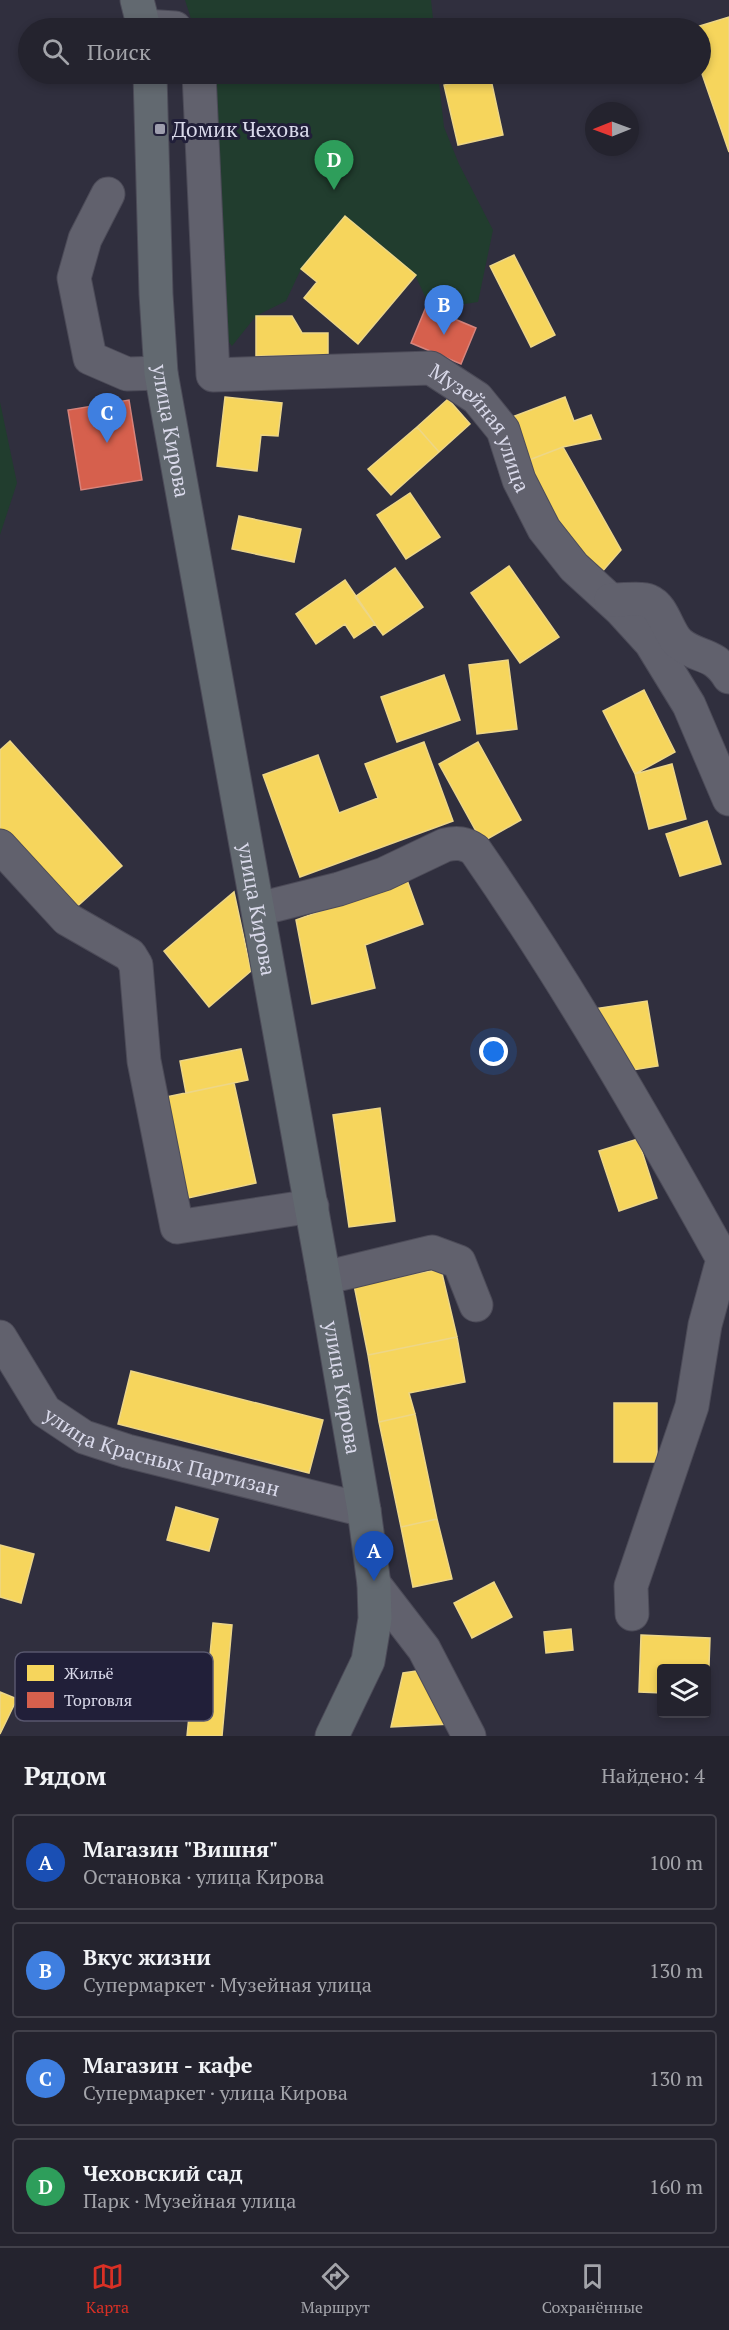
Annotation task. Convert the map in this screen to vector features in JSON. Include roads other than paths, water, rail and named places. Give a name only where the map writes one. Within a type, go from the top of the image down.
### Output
[{"type":"main road","name":"улица Кирова","points":[[150,84],[156,294],[161,373],[312,1206],[364,1510],[374,1584],[375,1619],[368,1660],[332,1736]]},
{"type":"street","name":"Музейная улица","points":[[199,84],[213,375],[430,368],[477,398],[503,430],[519,480],[544,529],[574,567],[611,600],[651,643],[689,705],[729,799]]},
{"type":"street","points":[[108,194],[85,239],[74,278],[90,358],[127,374],[161,373]]},
{"type":"street","points":[[611,600],[649,600],[659,609],[668,630],[680,644],[720,663],[729,677]]},
{"type":"street","points":[[259,909],[339,889],[384,874],[445,845],[461,843],[475,850],[521,917],[653,1133],[723,1259],[705,1325],[692,1406],[631,1586],[632,1614]]},
{"type":"street","points":[[0,846],[67,919],[129,955],[136,965],[144,1062],[177,1227],[312,1206]]},
{"type":"street","points":[[324,1278],[432,1252],[459,1262],[476,1305]]},
{"type":"street","name":"улица Красных Партизан","points":[[0,1337],[45,1411],[84,1437],[127,1451],[364,1510]]},
{"type":"street","points":[[374,1584],[424,1649],[469,1736]]},
{"type":"place","name":"Домик Чехова","points":[[160,129]]},
{"type":"place","name":"Чеховский сад","points":[[334,190]]},
{"type":"place","name":"Вкус жизни","points":[[444,335]]},
{"type":"place","name":"Магазин - кафе","points":[[107,443]]},
{"type":"place","name":"Магазин \"Вишня\"","points":[[374,1581]]}]
